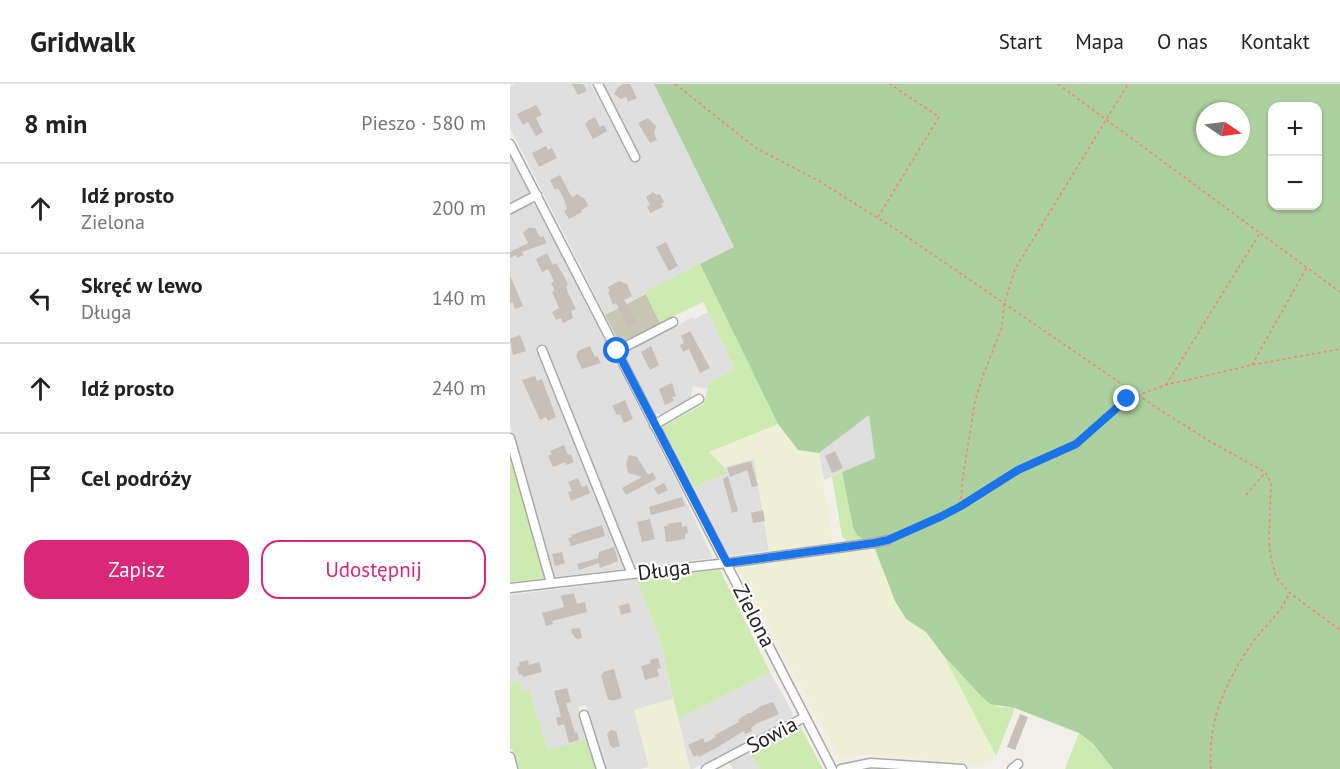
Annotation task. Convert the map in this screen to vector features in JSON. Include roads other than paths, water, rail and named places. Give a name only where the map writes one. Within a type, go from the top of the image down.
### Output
[{"type":"street","points":[[598,84],[635,157]]},
{"type":"street","name":"Zielona","points":[[510,144],[832,769]]},
{"type":"street","points":[[510,209],[537,195]]},
{"type":"street","points":[[617,351],[673,322]]},
{"type":"street","points":[[542,350],[632,574]]},
{"type":"street","points":[[654,425],[699,399]]},
{"type":"street","points":[[510,438],[551,584]]},
{"type":"street","name":"Długa","points":[[510,588],[727,563],[888,540]]},
{"type":"street","points":[[584,715],[601,769]]},
{"type":"street","name":"Sowia","points":[[706,769],[805,717]]},
{"type":"street","points":[[510,757],[513,769]]},
{"type":"street","points":[[841,769],[870,763],[962,769]]}]
